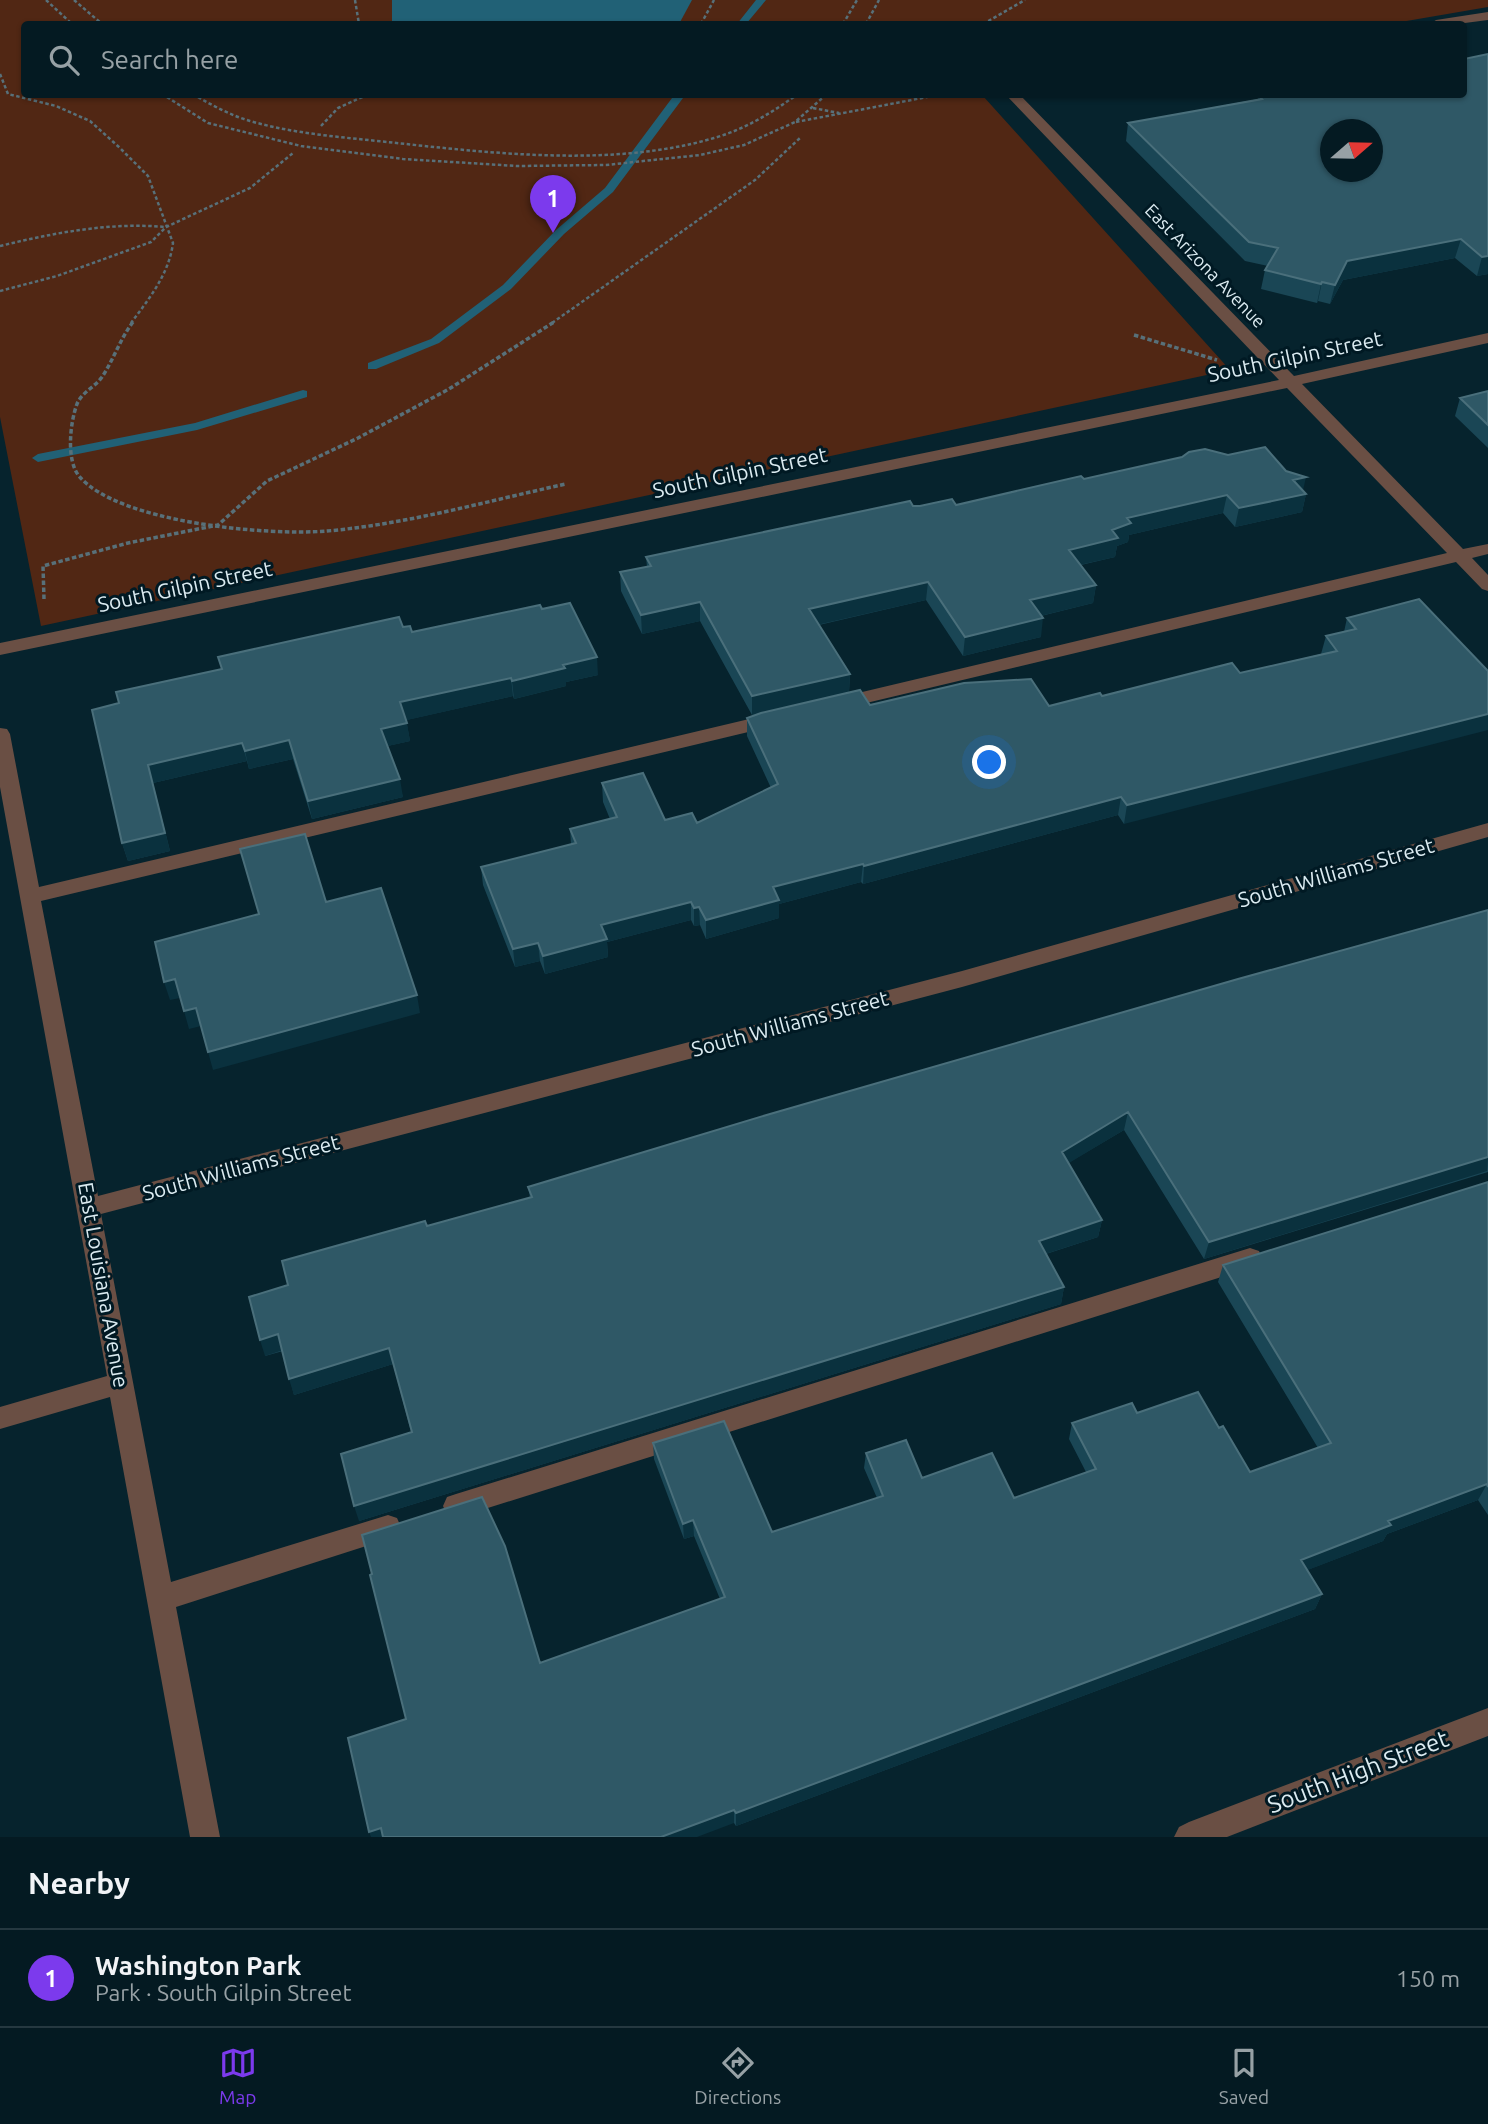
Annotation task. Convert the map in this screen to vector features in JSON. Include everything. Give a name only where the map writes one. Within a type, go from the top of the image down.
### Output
[{"type":"street","points":[[1456,21],[1488,16]]},
{"type":"street","name":"East Arizona Avenue","points":[[1013,98],[1488,585]]},
{"type":"street","name":"South Gilpin Street","points":[[0,649],[1291,382],[1488,338]]},
{"type":"street","points":[[821,708],[1488,549]]},
{"type":"street","points":[[31,896],[794,715]]},
{"type":"street","name":"East Louisiana Avenue","points":[[0,734],[205,1837]]},
{"type":"street","name":"South Williams Street","points":[[88,1208],[948,982],[1488,830]]},
{"type":"street","points":[[160,1599],[1276,1250]]},
{"type":"street","points":[[0,1418],[120,1383]]},
{"type":"street","name":"South High Street","points":[[1189,1837],[1488,1722]]},
{"type":"path","points":[[46,0],[69,21]]},
{"type":"path","points":[[74,0],[98,21]]},
{"type":"path","points":[[355,0],[358,21]]},
{"type":"path","points":[[703,21],[714,0]]},
{"type":"path","points":[[846,21],[857,0]]},
{"type":"path","points":[[868,21],[879,0]]},
{"type":"path","points":[[988,21],[1026,0]]},
{"type":"path","points":[[0,74],[8,94],[21,97]]},
{"type":"path","points":[[24,98],[56,106],[90,121],[120,148],[148,176],[173,243],[174,254],[119,341],[100,380],[77,402],[73,463],[80,478],[128,507],[160,517],[281,533],[325,532],[365,526],[566,484]]},
{"type":"path","points":[[168,98],[208,123],[301,146],[415,160],[517,166],[649,163],[700,155],[744,145],[796,122],[923,98]]},
{"type":"path","points":[[200,98],[232,116],[253,122],[347,138],[486,152],[610,153],[654,150],[702,141],[753,125],[781,109],[793,98]]},
{"type":"path","points":[[321,126],[338,108],[360,98]]},
{"type":"path","points":[[796,122],[823,98]]},
{"type":"path","points":[[812,108],[844,114]]},
{"type":"path","points":[[44,599],[43,566],[128,543],[218,525],[267,481],[415,408],[527,341],[755,180],[800,138]]},
{"type":"path","points":[[0,291],[57,276],[151,242],[166,227],[250,188],[293,153]]},
{"type":"path","points":[[0,246],[55,233],[143,225],[166,227]]},
{"type":"path","points":[[1134,335],[1221,361]]},
{"type":"shaded area","points":[[0,0],[1488,0],[1488,7],[1406,21],[21,21],[21,98],[985,98],[1230,370],[41,626],[0,417]]},
{"type":"water","points":[[392,0],[692,0],[681,21],[392,21]]},
{"type":"building","points":[[1488,54],[1488,256],[1482,257],[1461,239],[1347,261],[1335,285],[1265,270],[1278,248],[1249,242],[1128,123],[1261,98],[1467,98],[1467,58]]},
{"type":"building","points":[[1488,391],[1488,425],[1460,398]]},
{"type":"building","points":[[1265,447],[1286,471],[1306,477],[1293,480],[1306,494],[1239,508],[1227,495],[1127,518],[1131,523],[1112,530],[1118,538],[1069,550],[1096,585],[1030,600],[1043,618],[965,637],[928,582],[809,609],[850,674],[752,696],[700,602],[641,615],[620,572],[651,566],[646,557],[910,501],[913,506],[920,506],[952,499],[956,505],[1081,476],[1084,479],[1182,457],[1189,452],[1205,449],[1228,455]]},
{"type":"building","points":[[1419,599],[1488,671],[1488,714],[1127,805],[1121,797],[864,866],[863,864],[773,887],[779,900],[706,920],[699,907],[694,908],[691,902],[601,925],[607,939],[543,956],[538,943],[513,949],[481,867],[576,843],[570,829],[617,817],[602,783],[643,773],[665,820],[692,813],[697,823],[778,784],[747,718],[761,713],[860,690],[870,705],[964,683],[1031,679],[1049,706],[1100,693],[1102,696],[1232,663],[1240,673],[1337,651],[1326,636],[1356,629],[1347,618]]},
{"type":"building","points":[[570,603],[597,657],[512,681],[511,678],[400,702],[407,723],[381,729],[400,779],[308,801],[289,740],[245,751],[242,743],[148,765],[165,833],[122,843],[92,710],[119,703],[116,692],[222,669],[218,657],[399,617],[403,627],[410,626],[412,632],[540,605],[542,609]]},
{"type":"building","points":[[305,834],[326,902],[381,888],[417,995],[208,1052],[196,1008],[184,1011],[175,979],[164,982],[155,942],[259,914],[240,849]]},
{"type":"building","points":[[1488,910],[1488,1157],[1209,1242],[1128,1112],[1062,1152],[1102,1220],[1039,1241],[1064,1287],[354,1506],[341,1454],[412,1432],[389,1348],[289,1379],[278,1334],[260,1340],[249,1297],[288,1285],[282,1261],[425,1221],[427,1226],[532,1197],[528,1187],[770,1114]]},
{"type":"building","points":[[1488,1182],[1488,1487],[1487,1484],[1388,1521],[1391,1525],[1301,1560],[1322,1594],[736,1813],[734,1810],[661,1837],[383,1837],[381,1828],[369,1832],[348,1738],[406,1719],[362,1535],[482,1497],[505,1546],[540,1663],[725,1597],[693,1520],[683,1524],[653,1443],[724,1421],[772,1532],[883,1496],[866,1453],[906,1440],[922,1478],[992,1453],[1014,1498],[1096,1469],[1072,1423],[1132,1403],[1137,1413],[1198,1392],[1219,1428],[1223,1426],[1250,1472],[1331,1443],[1223,1265]]},
{"type":"waterway","points":[[744,21],[761,0]]},
{"type":"waterway","points":[[372,366],[435,341],[507,287],[560,232],[609,190],[678,98]]},
{"type":"waterway","points":[[38,458],[197,426],[303,394]]},
{"type":"place","name":"Washington Park","points":[[553,233]]}]
